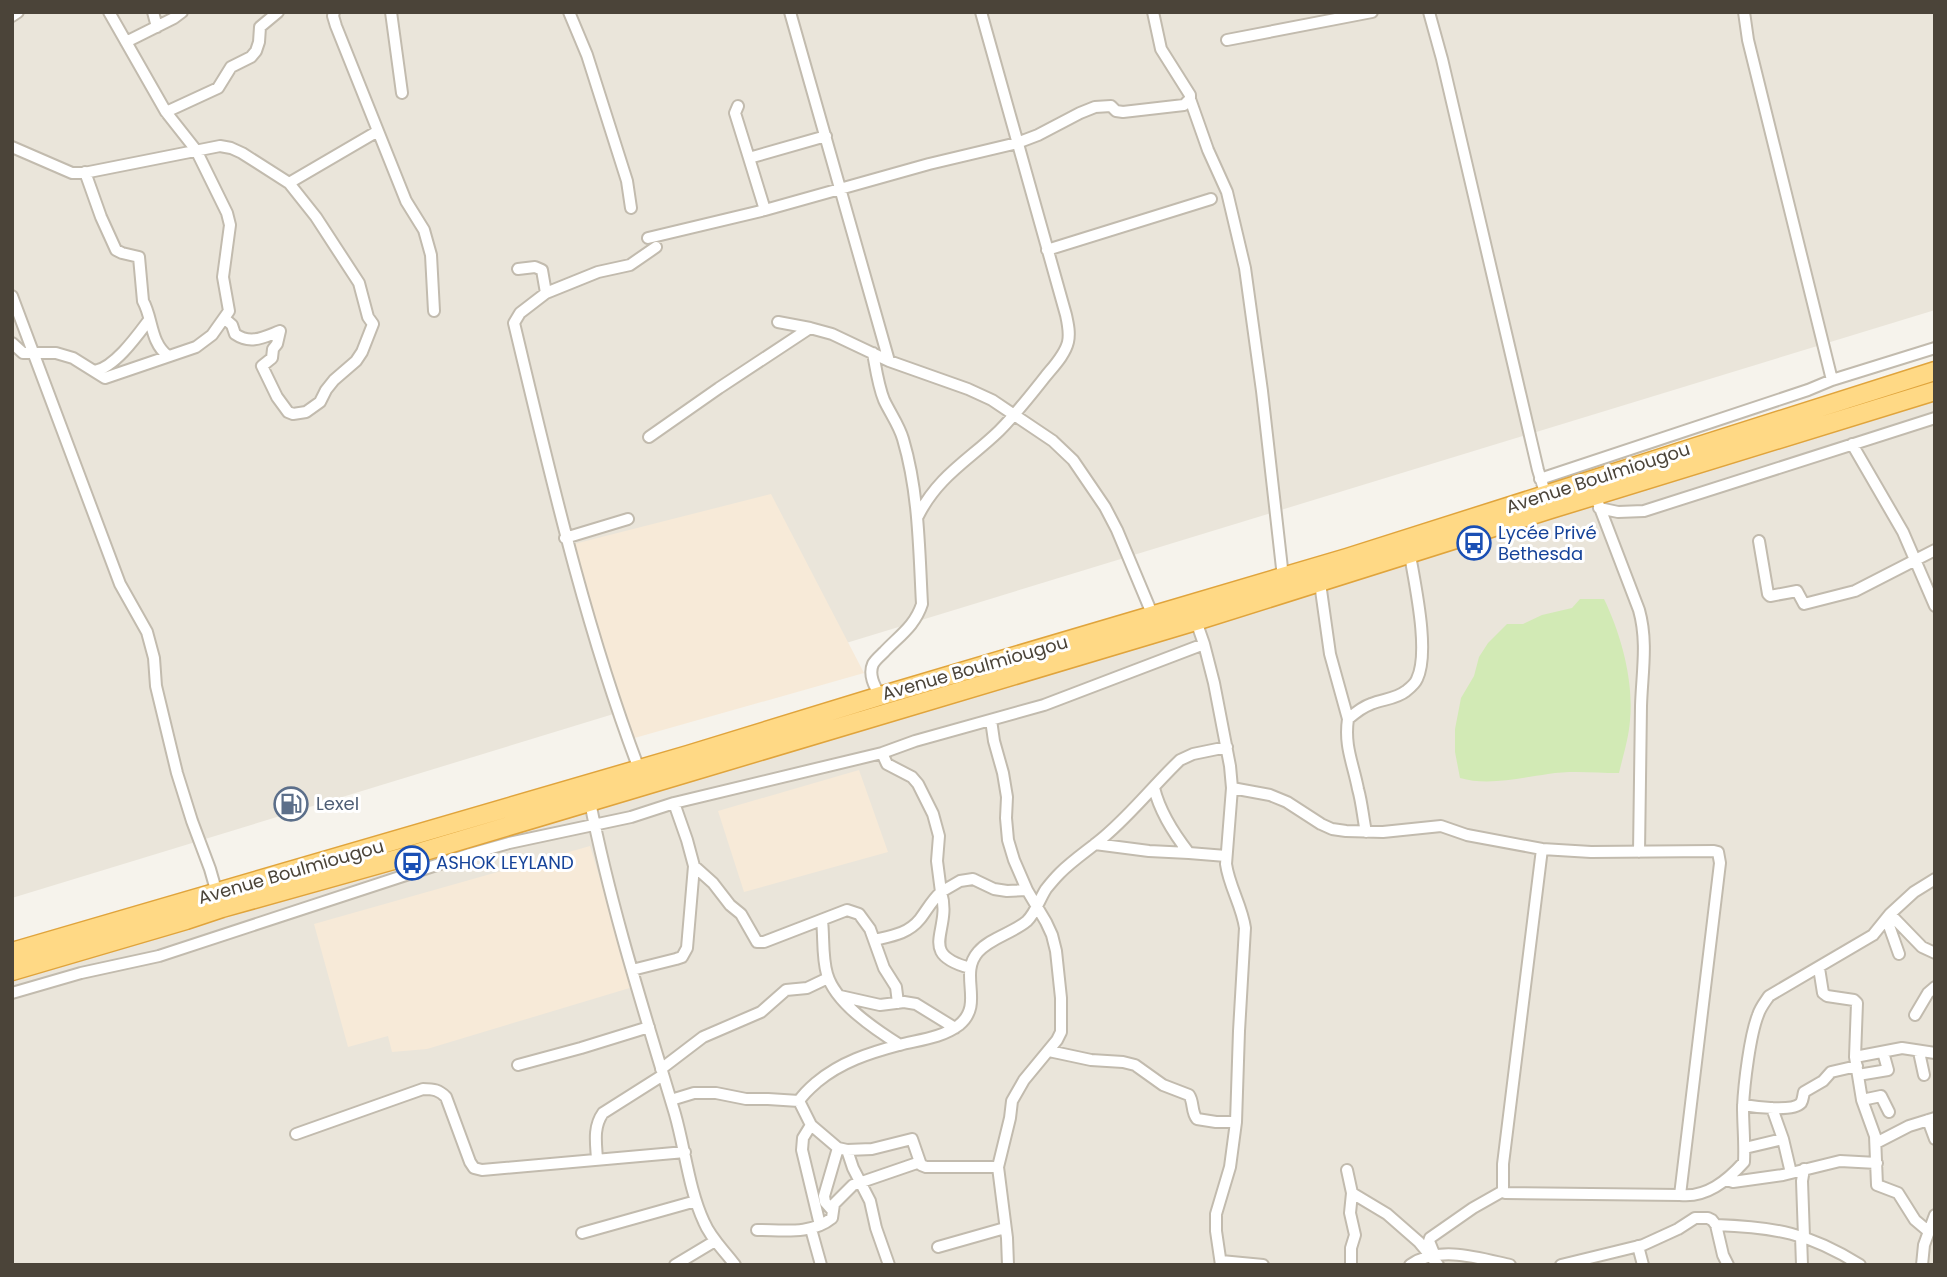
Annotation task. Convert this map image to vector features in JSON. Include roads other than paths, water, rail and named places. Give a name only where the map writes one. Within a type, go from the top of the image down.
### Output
[{"type":"highway","name":"Avenue Boulmiougou","points":[[12,971],[186,920],[219,901],[639,769],[1283,577],[1935,371]]},
{"type":"highway","name":"Avenue Boulmiougou","points":[[12,952],[384,863],[1410,555],[1546,494],[1597,502],[1935,391]]},
{"type":"street","points":[[12,16],[18,12]]},
{"type":"street","points":[[12,343],[23,353],[56,353],[73,358],[105,379],[196,347],[212,335],[229,312],[223,277],[230,225],[227,213],[196,150],[166,112],[109,12]]},
{"type":"street","points":[[153,12],[157,27]]},
{"type":"street","points":[[126,43],[182,12]]},
{"type":"street","points":[[166,112],[218,88],[231,67],[251,57],[260,42],[260,27],[278,12]]},
{"type":"street","points":[[334,12],[337,26],[406,201],[424,230],[431,255],[434,311]]},
{"type":"street","points":[[391,12],[402,93]]},
{"type":"street","points":[[569,12],[587,55],[627,181],[631,208]]},
{"type":"street","points":[[790,12],[889,361]]},
{"type":"street","points":[[918,516],[927,498],[942,481],[1014,415],[1061,357],[1068,344],[1066,315],[981,12]]},
{"type":"street","points":[[1153,12],[1161,49],[1190,94],[1208,150],[1227,192],[1245,268],[1283,577]]},
{"type":"street","points":[[1227,40],[1372,12]]},
{"type":"street","points":[[1429,12],[1546,494],[1832,380],[1935,348]]},
{"type":"street","points":[[1744,12],[1748,40],[1832,380]]},
{"type":"street","points":[[648,238],[1017,143],[1096,107],[1111,106],[1116,111],[1123,112],[1184,105],[1190,99]]},
{"type":"street","points":[[738,106],[735,113],[765,210]]},
{"type":"street","points":[[289,183],[378,131]]},
{"type":"street","points":[[749,158],[826,136]]},
{"type":"street","points":[[12,147],[72,173],[220,146],[231,148],[289,183],[316,217],[359,283],[368,317],[373,324],[356,361],[326,390],[320,402],[306,412],[293,414],[288,412],[277,397],[262,366],[272,358],[280,331],[249,341],[235,334],[232,324],[225,319]]},
{"type":"street","points":[[85,172],[116,250],[139,257],[143,300],[152,331],[161,351],[168,356]]},
{"type":"street","points":[[1047,250],[1211,199]]},
{"type":"street","points":[[639,769],[599,655],[565,538],[514,323],[520,313],[546,293],[598,272],[630,265],[656,247]]},
{"type":"street","points":[[518,269],[539,267],[542,270],[546,293]]},
{"type":"street","points":[[12,296],[120,584],[147,632],[154,658],[156,686],[177,773],[219,901]]},
{"type":"street","points":[[95,371],[101,370],[123,352],[149,320]]},
{"type":"street","points":[[778,322],[832,334],[889,361],[968,389],[992,400],[1053,441],[1073,460],[1091,485],[1117,530],[1153,616]]},
{"type":"street","points":[[649,437],[719,387],[810,328]]},
{"type":"street","points":[[873,353],[885,400],[903,436],[918,516],[922,604],[910,628],[873,664],[874,685],[880,696]]},
{"type":"street","points":[[1597,502],[1618,512],[1644,511],[1935,418]]},
{"type":"street","points":[[1852,444],[1903,532],[1935,606]]},
{"type":"street","points":[[1597,502],[1643,623],[1645,652],[1639,852]]},
{"type":"street","points":[[565,538],[628,519]]},
{"type":"street","points":[[1759,541],[1768,594],[1770,596],[1797,591],[1804,604],[1855,591],[1905,563],[1935,550]]},
{"type":"street","points":[[1348,719],[1369,704],[1396,697],[1414,685],[1418,678],[1421,668],[1421,632],[1410,555]]},
{"type":"street","points":[[1320,583],[1330,654],[1348,719],[1350,763],[1359,791],[1366,832]]},
{"type":"street","points":[[1196,621],[1205,644],[1227,747],[1232,788],[1227,875],[1243,912],[1245,928],[1236,1122],[1230,1167],[1216,1214],[1216,1231],[1221,1263],[1263,1265]]},
{"type":"street","points":[[12,993],[81,973],[159,956],[509,843],[631,817],[674,803],[881,753],[1044,705],[1205,644]]},
{"type":"street","points":[[991,720],[1007,797],[1008,841],[1027,890],[1052,935],[1061,998],[1061,1032],[1024,1080],[1012,1101],[998,1167],[1008,1265]]},
{"type":"street","points":[[799,1101],[828,1073],[845,1063],[940,1034],[962,1022],[971,1007],[972,960],[982,947],[1028,920],[1038,907],[1046,889],[1060,873],[1095,844],[1180,761],[1193,754],[1227,747]]},
{"type":"street","points":[[881,753],[887,764],[912,777],[918,784],[933,814],[939,836],[937,861],[944,909],[939,950],[942,956],[970,968]]},
{"type":"street","points":[[1154,788],[1160,807],[1189,853]]},
{"type":"street","points":[[1232,788],[1270,795],[1332,829],[1366,832],[1441,826],[1467,835],[1542,849],[1591,852],[1718,852],[1720,857],[1680,1195]]},
{"type":"street","points":[[590,802],[632,970],[671,1100],[696,1201],[704,1223],[735,1265]]},
{"type":"street","points":[[632,970],[676,960],[686,952],[694,866],[674,803]]},
{"type":"street","points":[[1095,844],[1226,856]]},
{"type":"street","points":[[1503,1191],[1503,1164],[1542,849]]},
{"type":"street","points":[[694,866],[741,914],[757,942],[764,942],[847,910],[853,911],[864,920],[874,940],[884,968],[896,987],[898,1003]]},
{"type":"street","points":[[874,940],[897,935],[910,928],[941,892],[960,881],[973,879],[994,889],[1027,890]]},
{"type":"street","points":[[1503,1191],[1693,1196],[1726,1180],[1744,1162],[1743,1105],[1750,1052],[1759,1011],[1769,996],[1873,934],[1914,892],[1935,879]]},
{"type":"street","points":[[1889,917],[1922,947],[1935,953]]},
{"type":"street","points":[[1889,917],[1899,954]]},
{"type":"street","points":[[822,920],[828,978],[838,995],[900,1045]]},
{"type":"street","points":[[1819,968],[1823,993],[1857,1001],[1857,1066],[1862,1100],[1876,1143],[1878,1186],[1898,1193],[1915,1220],[1928,1231]]},
{"type":"street","points":[[597,1159],[596,1129],[603,1113],[662,1072],[703,1037],[761,1012],[786,990],[807,988],[828,978]]},
{"type":"street","points":[[1915,1015],[1928,993],[1935,987]]},
{"type":"street","points":[[838,995],[880,1005],[904,1002],[916,1004],[954,1028]]},
{"type":"street","points":[[518,1065],[649,1027]]},
{"type":"street","points":[[1743,1105],[1772,1108],[1798,1105],[1804,1092],[1831,1072],[1857,1066],[1883,1052],[1902,1048],[1935,1053]]},
{"type":"street","points":[[1049,1051],[1091,1060],[1135,1065],[1163,1085],[1189,1095],[1197,1119],[1236,1122]]},
{"type":"street","points":[[1857,1066],[1888,1070],[1883,1052]]},
{"type":"street","points":[[1919,1052],[1924,1074]]},
{"type":"street","points":[[296,1134],[424,1089],[431,1089],[446,1097],[474,1168],[482,1170],[685,1153]]},
{"type":"street","points":[[671,1100],[694,1093],[716,1093],[746,1100],[768,1098],[799,1101]]},
{"type":"street","points":[[1862,1100],[1881,1096],[1889,1112]]},
{"type":"street","points":[[799,1101],[811,1125],[842,1149],[861,1181],[870,1201],[889,1265]]},
{"type":"street","points":[[1772,1108],[1791,1173]]},
{"type":"street","points":[[1876,1143],[1909,1126],[1931,1119],[1935,1139]]},
{"type":"street","points":[[811,1125],[803,1138],[802,1150],[821,1265]]},
{"type":"street","points":[[842,1149],[872,1149],[912,1139],[920,1161],[926,1167],[998,1167]]},
{"type":"street","points":[[1745,1148],[1783,1139]]},
{"type":"street","points":[[832,1210],[825,1202],[824,1196],[842,1149]]},
{"type":"street","points":[[757,1230],[805,1231],[815,1227],[832,1218],[834,1204],[853,1185],[920,1161]]},
{"type":"street","points":[[1726,1180],[1733,1182],[1791,1173],[1840,1161],[1877,1163]]},
{"type":"street","points":[[1347,1170],[1352,1193],[1350,1213],[1355,1235],[1351,1248],[1351,1265]]},
{"type":"street","points":[[1802,1265],[1804,1170]]},
{"type":"street","points":[[1434,1259],[1429,1241],[1434,1234],[1503,1191]]},
{"type":"street","points":[[1352,1193],[1387,1214],[1434,1259]]},
{"type":"street","points":[[582,1233],[696,1201]]},
{"type":"street","points":[[1922,1265],[1924,1245],[1935,1215]]},
{"type":"street","points":[[1561,1265],[1607,1259],[1678,1229],[1695,1218],[1707,1218],[1716,1226],[1728,1265]]},
{"type":"street","points":[[1716,1226],[1762,1227],[1803,1236],[1860,1265]]},
{"type":"street","points":[[938,1247],[1005,1228]]},
{"type":"street","points":[[676,1265],[715,1241]]},
{"type":"street","points":[[1638,1246],[1643,1265]]},
{"type":"street","points":[[1410,1265],[1420,1259],[1510,1265]]},
{"type":"place","name":"Lycée Privé Bethesda","points":[[1474,543]]},
{"type":"place","name":"Lexel","points":[[291,804]]},
{"type":"place","name":"ASHOK LEYLAND","points":[[412,863]]}]
